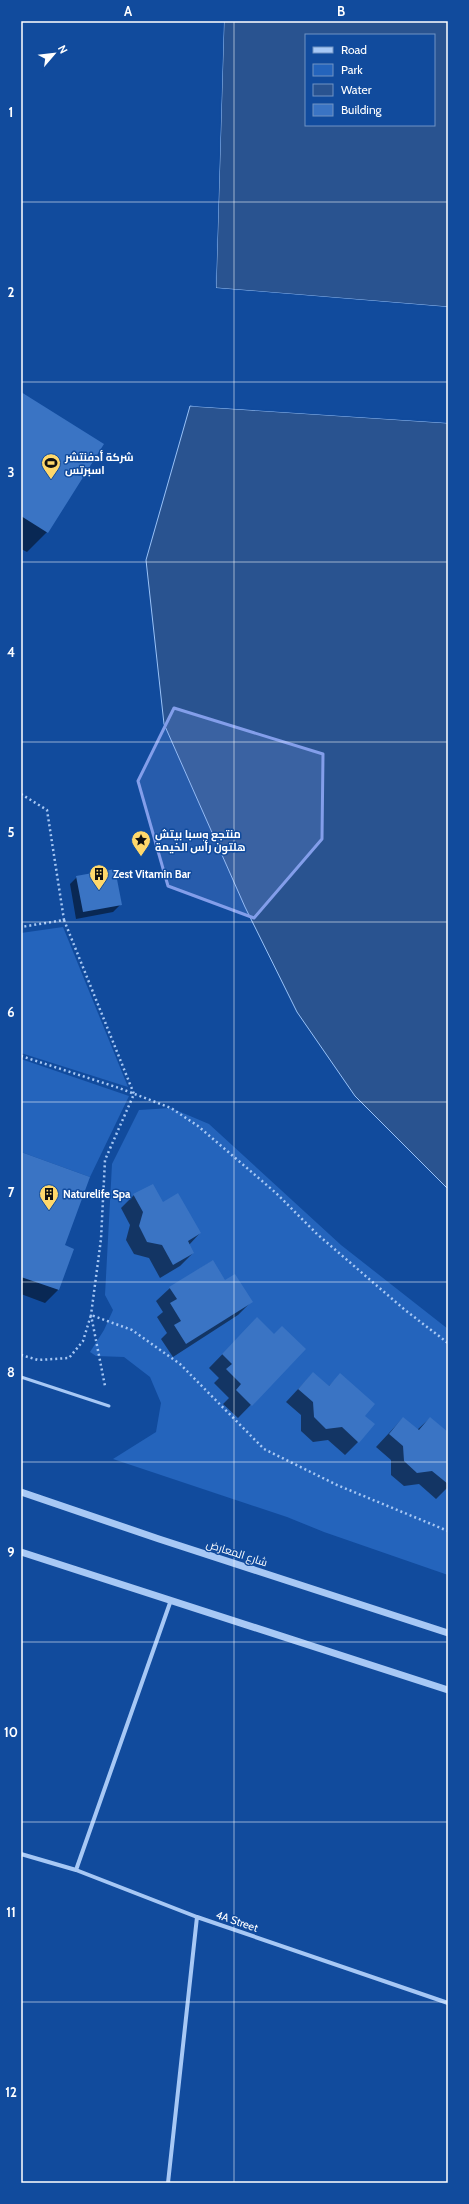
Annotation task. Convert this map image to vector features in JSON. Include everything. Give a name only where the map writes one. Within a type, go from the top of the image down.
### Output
[{"type":"street","name":"شارع المعارض","points":[[21,1492],[159,1539],[448,1633]]},
{"type":"street","points":[[21,1552],[172,1599],[448,1690]]},
{"type":"street","points":[[76,1870],[172,1599]]},
{"type":"street","name":"4A Street","points":[[21,1854],[76,1870],[197,1917],[448,2003]]},
{"type":"street","points":[[168,2183],[197,1917]]},
{"type":"lane","points":[[21,1377],[109,1406]]},
{"type":"path","points":[[21,794],[47,810],[64,920],[134,1094],[105,1160],[101,1239],[91,1315],[83,1341],[69,1358],[38,1360],[21,1356]]},
{"type":"path","points":[[21,927],[64,920]]},
{"type":"path","points":[[21,1056],[171,1108],[198,1126],[276,1193],[317,1234],[393,1300],[448,1343]]},
{"type":"path","points":[[91,1315],[109,1406]]},
{"type":"path","points":[[91,1315],[132,1330],[180,1364],[264,1449],[337,1485],[448,1531]]},
{"type":"highlighted area","points":[[174,708],[323,754],[322,839],[254,918],[168,886],[138,781]]},
{"type":"green space","points":[[63,927],[128,1087],[21,1053],[21,933]]},
{"type":"green space","points":[[21,1059],[129,1096],[90,1177],[21,1152]]},
{"type":"green space","points":[[171,1108],[209,1124],[341,1245],[448,1329],[448,1575],[324,1532],[287,1517],[113,1459],[156,1432],[161,1403],[150,1377],[124,1357],[96,1356],[90,1352],[104,1330],[113,1310],[105,1295],[112,1164],[139,1110]]},
{"type":"water","points":[[224,21],[448,21],[448,307],[216,288]]},
{"type":"water","points":[[190,406],[448,423],[448,1189],[355,1096],[297,1012],[245,907],[164,724],[146,560]]},
{"type":"pier","points":[[222,21],[224,21],[216,288],[448,307],[448,309],[215,289]]},
{"type":"pier","points":[[194,405],[448,421],[448,423],[190,406]]},
{"type":"building","name":"شركة أدفنتشر اسبرتس","points":[[21,392],[104,444],[48,533],[21,516]]},
{"type":"building","name":"Zest Vitamin Bar","points":[[115,869],[122,905],[83,912],[76,876]]},
{"type":"building","name":"Naturelife Spa","points":[[21,1152],[90,1177],[65,1245],[74,1249],[59,1290],[21,1277]]},
{"type":"building","points":[[153,1184],[163,1202],[178,1193],[201,1233],[188,1241],[194,1253],[173,1265],[162,1245],[147,1242],[139,1226],[143,1212],[133,1194]]},
{"type":"building","points":[[213,1260],[225,1280],[235,1274],[253,1302],[186,1344],[174,1325],[181,1321],[170,1303],[177,1299],[169,1287]]},
{"type":"building","points":[[257,1317],[274,1334],[282,1326],[306,1349],[252,1406],[236,1390],[241,1384],[226,1369],[232,1364],[222,1354]]},
{"type":"building","points":[[313,1372],[329,1386],[340,1373],[375,1404],[365,1416],[375,1424],[359,1443],[342,1427],[326,1429],[314,1417],[313,1402],[298,1389]]},
{"type":"building","points":[[403,1417],[419,1430],[430,1417],[448,1432],[448,1484],[432,1471],[417,1473],[404,1461],[403,1446],[389,1434]]},
{"type":"place","name":"شركة أدفنتشر اسبرتس","points":[[51,480]]},
{"type":"place","name":"منتجع وسبا بيتش هلتون رأس الخيمة","points":[[141,857]]},
{"type":"place","name":"Zest Vitamin Bar","points":[[99,891]]},
{"type":"place","name":"Naturelife Spa","points":[[49,1211]]}]
